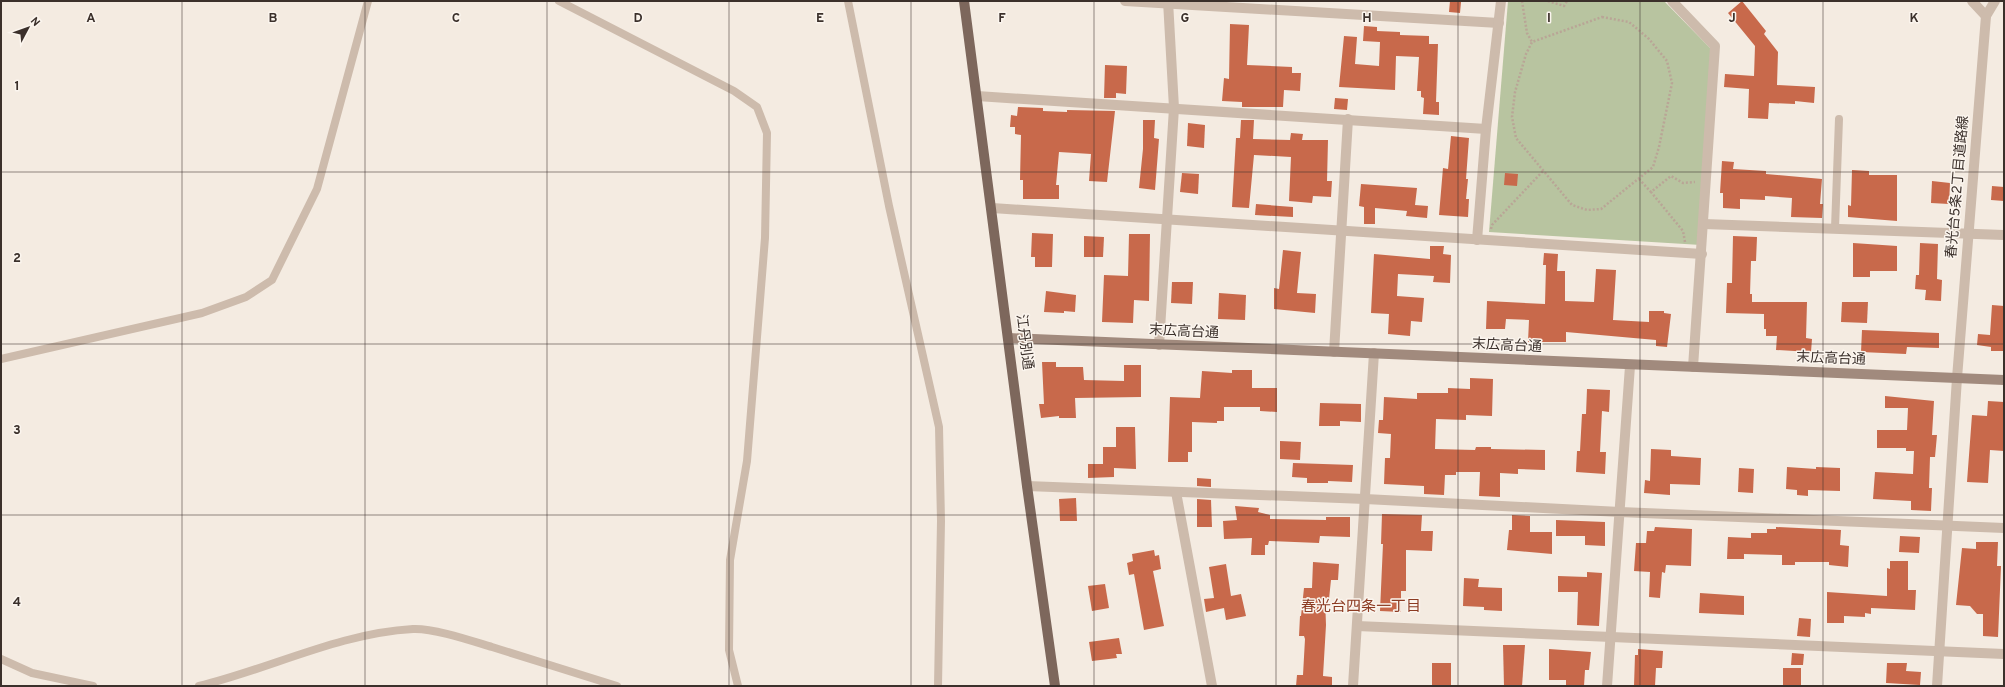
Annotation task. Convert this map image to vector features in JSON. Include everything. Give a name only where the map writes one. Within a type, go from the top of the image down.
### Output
[{"type":"main road","name":"江丹別通","points":[[964,1],[1009,338],[1027,486],[1055,686]]},
{"type":"street","points":[[1125,1],[1168,2],[1500,23]]},
{"type":"street","points":[[1477,240],[1486,129],[1500,23],[1501,1]]},
{"type":"street","points":[[1672,1],[1715,46],[1702,254],[1693,367]]},
{"type":"street","points":[[1972,1],[1986,16]]},
{"type":"street","name":"春光台5条2丁目道路線","points":[[1936,686],[1946,525],[1986,16],[1995,1]]},
{"type":"street","points":[[1159,345],[1174,108],[1168,2]]},
{"type":"street","points":[[977,96],[1348,118],[1486,129]]},
{"type":"street","points":[[1334,352],[1340,230],[1348,118]]},
{"type":"street","points":[[992,208],[1340,230],[1687,255],[1702,254]]},
{"type":"street","points":[[1704,224],[2004,235]]},
{"type":"street","name":"末広高台通","points":[[1009,338],[1374,353],[1630,366],[1693,367],[2004,380]]},
{"type":"street","points":[[1353,686],[1374,353]]},
{"type":"street","points":[[1607,686],[1630,366]]},
{"type":"street","points":[[1027,486],[1364,499],[1620,512],[2004,528]]},
{"type":"street","points":[[1176,492],[1212,686]]},
{"type":"street","points":[[1357,626],[2004,654]]},
{"type":"lane","points":[[1,359],[202,313],[246,297],[272,280],[317,189],[368,1]]},
{"type":"lane","points":[[559,1],[734,91],[757,107],[767,133],[765,238],[748,445],[730,560],[729,650],[738,686]]},
{"type":"lane","points":[[848,1],[889,206],[940,427],[941,521],[938,686]]},
{"type":"lane","points":[[1835,228],[1839,119]]},
{"type":"lane","points":[[199,686],[225,680],[289,657],[379,632],[415,628],[457,636],[617,686]]},
{"type":"lane","points":[[1,659],[32,673],[93,686]]},
{"type":"path","points":[[1522,1],[1527,33],[1532,42]]},
{"type":"path","points":[[1548,1],[1564,6],[1567,1]]},
{"type":"path","points":[[1602,17],[1629,22],[1650,39],[1667,61],[1672,83],[1659,146],[1653,167],[1601,209],[1587,210],[1572,204],[1543,171],[1516,138],[1512,117],[1515,92],[1526,54],[1532,42],[1602,17]]},
{"type":"path","points":[[1490,241],[1492,224],[1543,171]]},
{"type":"path","points":[[1651,192],[1671,176],[1683,183],[1706,183]]},
{"type":"path","points":[[1639,179],[1683,231],[1687,255]]},
{"type":"green space","points":[[1508,1],[1664,1],[1714,52],[1701,245],[1489,232]]},
{"type":"building","points":[[1450,1],[1461,2],[1460,13],[1449,12]]},
{"type":"building","points":[[1742,1],[1766,31],[1764,34],[1778,52],[1777,85],[1815,87],[1814,103],[1795,101],[1795,104],[1769,103],[1768,119],[1748,118],[1749,89],[1724,87],[1725,74],[1754,76],[1755,46],[1728,13]]},
{"type":"building","points":[[1230,24],[1249,25],[1247,65],[1292,67],[1292,73],[1301,73],[1300,91],[1284,90],[1283,107],[1242,107],[1242,102],[1222,101],[1224,78],[1229,79]]},
{"type":"building","points":[[1364,26],[1377,27],[1377,31],[1400,32],[1400,35],[1429,36],[1429,44],[1438,44],[1436,102],[1439,102],[1439,115],[1423,114],[1424,98],[1421,97],[1421,91],[1417,91],[1419,57],[1396,56],[1395,90],[1339,87],[1344,36],[1357,37],[1355,64],[1379,66],[1380,42],[1363,41]]},
{"type":"building","points":[[1105,65],[1127,66],[1126,94],[1116,93],[1116,98],[1104,98]]},
{"type":"building","points":[[1335,98],[1348,99],[1347,110],[1334,109]]},
{"type":"building","points":[[1018,107],[1043,108],[1043,111],[1067,112],[1067,110],[1115,111],[1107,182],[1089,181],[1091,154],[1059,152],[1056,185],[1059,185],[1059,199],[1023,199],[1023,180],[1020,180],[1021,135],[1015,134],[1015,127],[1010,127],[1011,115],[1017,116]]},
{"type":"building","points":[[1143,120],[1155,120],[1154,138],[1159,139],[1155,190],[1139,188],[1143,149]]},
{"type":"building","points":[[1241,120],[1254,120],[1253,139],[1290,140],[1291,133],[1303,134],[1302,140],[1328,140],[1327,181],[1332,181],[1331,197],[1313,196],[1312,203],[1289,201],[1291,157],[1254,155],[1249,208],[1232,207],[1236,138],[1240,138]]},
{"type":"building","points":[[1188,123],[1205,125],[1204,148],[1187,146]]},
{"type":"building","points":[[1451,136],[1469,138],[1466,179],[1468,179],[1466,199],[1469,199],[1468,217],[1439,215],[1443,168],[1448,169]]},
{"type":"building","points":[[1722,161],[1734,162],[1733,169],[1766,171],[1766,174],[1822,179],[1820,204],[1823,204],[1822,218],[1791,217],[1792,198],[1765,196],[1765,200],[1740,199],[1740,209],[1723,208],[1723,193],[1720,193]]},
{"type":"building","points":[[1852,170],[1869,171],[1869,175],[1897,175],[1897,221],[1848,217],[1848,205],[1851,206]]},
{"type":"building","points":[[1182,173],[1199,174],[1198,194],[1180,192]]},
{"type":"building","points":[[1505,173],[1518,174],[1517,186],[1504,185]]},
{"type":"building","points":[[1932,181],[1950,183],[1949,204],[1931,203]]},
{"type":"building","points":[[1361,184],[1417,188],[1415,205],[1428,206],[1427,218],[1406,216],[1407,211],[1375,208],[1375,224],[1364,224],[1364,207],[1359,206]]},
{"type":"building","points":[[1992,186],[2004,187],[2004,201],[1991,200]]},
{"type":"building","points":[[1256,204],[1293,207],[1293,217],[1255,215]]},
{"type":"building","points":[[1032,233],[1053,234],[1052,267],[1035,267],[1035,257],[1031,257]]},
{"type":"building","points":[[1129,234],[1150,234],[1149,301],[1134,300],[1133,323],[1102,322],[1104,275],[1128,276]]},
{"type":"building","points":[[1084,236],[1104,237],[1103,257],[1084,257]]},
{"type":"building","points":[[1733,236],[1757,237],[1756,261],[1751,261],[1750,294],[1752,294],[1752,302],[1807,302],[1806,338],[1812,339],[1811,352],[1776,350],[1777,336],[1766,336],[1766,329],[1764,329],[1764,314],[1726,313],[1727,283],[1732,283]]},
{"type":"building","points":[[1853,243],[1897,246],[1897,271],[1870,271],[1870,277],[1853,277]]},
{"type":"building","points":[[1920,243],[1938,244],[1937,279],[1942,280],[1941,301],[1925,300],[1926,290],[1915,289],[1916,275],[1919,275]]},
{"type":"building","points":[[1430,246],[1444,246],[1443,254],[1451,255],[1450,283],[1433,282],[1434,276],[1398,274],[1397,296],[1424,298],[1422,322],[1411,321],[1410,336],[1388,334],[1389,314],[1371,313],[1374,254],[1430,259]]},
{"type":"building","points":[[1283,250],[1301,252],[1297,293],[1316,294],[1315,313],[1274,309],[1274,288],[1279,289]]},
{"type":"building","points":[[1544,253],[1558,254],[1557,271],[1565,271],[1565,301],[1594,302],[1596,269],[1616,270],[1613,320],[1649,322],[1649,311],[1664,311],[1664,313],[1671,314],[1667,347],[1656,346],[1656,340],[1566,332],[1566,342],[1528,342],[1529,320],[1506,319],[1505,329],[1486,329],[1487,301],[1545,304],[1546,265],[1543,265]]},
{"type":"building","points":[[1172,282],[1193,282],[1192,304],[1171,303]]},
{"type":"building","points":[[1046,291],[1076,295],[1075,312],[1044,312]]},
{"type":"building","points":[[1219,293],[1246,295],[1245,320],[1218,319]]},
{"type":"building","points":[[1842,302],[1868,302],[1867,323],[1841,322]]},
{"type":"building","points":[[1992,305],[2004,306],[2004,351],[1991,351],[1991,347],[1977,345],[1978,334],[1990,335]]},
{"type":"building","points":[[1862,330],[1939,333],[1939,348],[1907,347],[1906,354],[1861,352]]},
{"type":"building","points":[[1042,362],[1056,362],[1056,367],[1083,367],[1084,380],[1124,381],[1124,365],[1141,365],[1141,397],[1075,398],[1076,418],[1059,418],[1059,416],[1041,418],[1039,404],[1044,404]]},
{"type":"building","points":[[1232,370],[1252,370],[1252,388],[1277,388],[1277,412],[1260,411],[1260,407],[1224,407],[1224,421],[1217,421],[1217,423],[1192,422],[1192,452],[1188,452],[1188,462],[1168,462],[1170,397],[1200,398],[1202,371],[1232,373]]},
{"type":"building","points":[[1470,378],[1493,379],[1492,416],[1466,415],[1466,420],[1436,419],[1435,449],[1475,450],[1476,447],[1491,447],[1491,449],[1545,450],[1545,470],[1518,469],[1518,474],[1500,473],[1500,497],[1479,496],[1480,472],[1456,472],[1456,475],[1445,475],[1444,495],[1424,494],[1424,486],[1384,484],[1385,458],[1390,458],[1391,434],[1378,433],[1379,420],[1383,420],[1384,397],[1417,399],[1417,393],[1448,393],[1448,388],[1470,389]]},
{"type":"building","points":[[1587,389],[1610,390],[1609,412],[1602,411],[1600,452],[1606,452],[1605,474],[1576,472],[1577,451],[1580,451],[1582,414],[1586,414]]},
{"type":"building","points":[[1885,396],[1934,401],[1932,435],[1937,435],[1935,457],[1930,457],[1929,488],[1932,488],[1931,511],[1911,510],[1911,501],[1873,499],[1875,472],[1913,474],[1914,451],[1906,451],[1906,448],[1877,448],[1877,430],[1907,430],[1908,408],[1885,408]]},
{"type":"building","points":[[1988,401],[2004,402],[2004,451],[1990,450],[1988,483],[1967,482],[1972,415],[1987,416]]},
{"type":"building","points":[[1320,403],[1361,404],[1361,422],[1340,421],[1340,426],[1319,426]]},
{"type":"building","points":[[1116,427],[1135,427],[1136,469],[1114,468],[1114,477],[1088,478],[1088,464],[1103,464],[1103,447],[1116,447]]},
{"type":"building","points":[[1280,441],[1301,442],[1300,460],[1280,459]]},
{"type":"building","points":[[1651,449],[1671,450],[1671,456],[1701,458],[1700,485],[1670,484],[1670,495],[1644,493],[1645,480],[1650,481]]},
{"type":"building","points":[[1293,463],[1353,465],[1352,482],[1328,481],[1328,483],[1307,483],[1307,478],[1292,477]]},
{"type":"building","points":[[1787,467],[1816,469],[1816,467],[1840,468],[1840,491],[1808,490],[1808,496],[1797,495],[1797,490],[1786,489]]},
{"type":"building","points":[[1739,468],[1754,469],[1753,493],[1738,492]]},
{"type":"building","points":[[1197,478],[1211,479],[1211,487],[1197,486]]},
{"type":"building","points":[[1076,498],[1077,521],[1060,521],[1059,499]]},
{"type":"building","points":[[1197,499],[1211,500],[1212,527],[1197,527]]},
{"type":"building","points":[[1235,506],[1259,508],[1258,512],[1270,515],[1270,519],[1326,520],[1326,517],[1350,517],[1350,537],[1320,536],[1319,543],[1269,541],[1268,545],[1265,545],[1265,555],[1251,555],[1252,538],[1224,539],[1223,521],[1237,520]]},
{"type":"building","points":[[1382,514],[1422,515],[1421,531],[1433,531],[1432,551],[1406,550],[1406,591],[1401,591],[1401,612],[1380,611],[1383,544],[1381,544]]},
{"type":"building","points":[[1512,515],[1530,516],[1530,532],[1552,532],[1552,554],[1507,550],[1509,530],[1512,530]]},
{"type":"building","points":[[1556,520],[1605,522],[1605,546],[1585,545],[1585,536],[1556,536]]},
{"type":"building","points":[[1655,527],[1692,529],[1691,566],[1666,565],[1665,573],[1662,572],[1660,598],[1649,597],[1650,572],[1634,571],[1636,543],[1646,543],[1647,531],[1654,531]]},
{"type":"building","points":[[1776,527],[1841,530],[1840,545],[1849,546],[1848,567],[1829,565],[1829,562],[1795,562],[1795,565],[1782,565],[1782,555],[1744,554],[1744,559],[1727,559],[1728,537],[1751,538],[1751,533],[1767,533],[1767,529],[1776,529]]},
{"type":"building","points":[[1900,536],[1920,537],[1919,553],[1899,552]]},
{"type":"building","points":[[1976,542],[1998,542],[1997,566],[2001,566],[1998,637],[1983,636],[1983,614],[1977,614],[1970,606],[1956,605],[1962,548],[1976,549]]},
{"type":"building","points":[[1154,550],[1155,556],[1159,555],[1161,569],[1153,571],[1164,626],[1144,630],[1134,574],[1129,575],[1127,563],[1133,561],[1132,554]]},
{"type":"building","points":[[1890,561],[1908,561],[1908,590],[1916,590],[1915,610],[1871,608],[1871,614],[1865,613],[1865,617],[1844,616],[1844,623],[1827,623],[1827,592],[1887,596],[1887,568],[1890,569]]},
{"type":"building","points":[[1313,562],[1339,564],[1338,580],[1331,580],[1329,599],[1325,598],[1326,625],[1323,676],[1332,677],[1332,686],[1296,686],[1297,675],[1303,675],[1305,639],[1304,636],[1299,636],[1300,616],[1304,588],[1312,588]]},
{"type":"building","points":[[1226,564],[1231,596],[1241,594],[1246,616],[1226,620],[1224,608],[1206,612],[1204,599],[1214,598],[1209,567]]},
{"type":"building","points":[[1587,572],[1602,573],[1599,626],[1577,625],[1578,592],[1558,592],[1558,576],[1587,577]]},
{"type":"building","points":[[1464,578],[1479,579],[1478,587],[1502,588],[1502,611],[1484,610],[1484,607],[1463,606]]},
{"type":"building","points":[[1105,584],[1109,608],[1092,611],[1088,586]]},
{"type":"building","points":[[1700,593],[1744,596],[1744,615],[1699,613]]},
{"type":"building","points":[[1799,618],[1811,619],[1810,637],[1797,636]]},
{"type":"building","points":[[1119,638],[1122,654],[1116,654],[1117,658],[1092,661],[1089,642]]},
{"type":"building","points":[[1503,645],[1525,645],[1522,686],[1504,686]]},
{"type":"building","points":[[1549,649],[1591,652],[1589,670],[1585,670],[1584,686],[1566,686],[1566,680],[1549,680]]},
{"type":"building","points":[[1638,649],[1663,651],[1662,668],[1656,668],[1655,686],[1634,686],[1635,655],[1638,655]]},
{"type":"building","points":[[1792,653],[1804,654],[1803,665],[1791,665]]},
{"type":"building","points":[[1432,663],[1451,663],[1451,686],[1432,686]]},
{"type":"building","points":[[1887,663],[1907,663],[1906,671],[1921,672],[1920,685],[1886,683]]},
{"type":"building","points":[[1783,668],[1801,668],[1801,686],[1783,686]]},
{"type":"district","name":"春光台四条一丁目","points":[[1361,607]]}]
